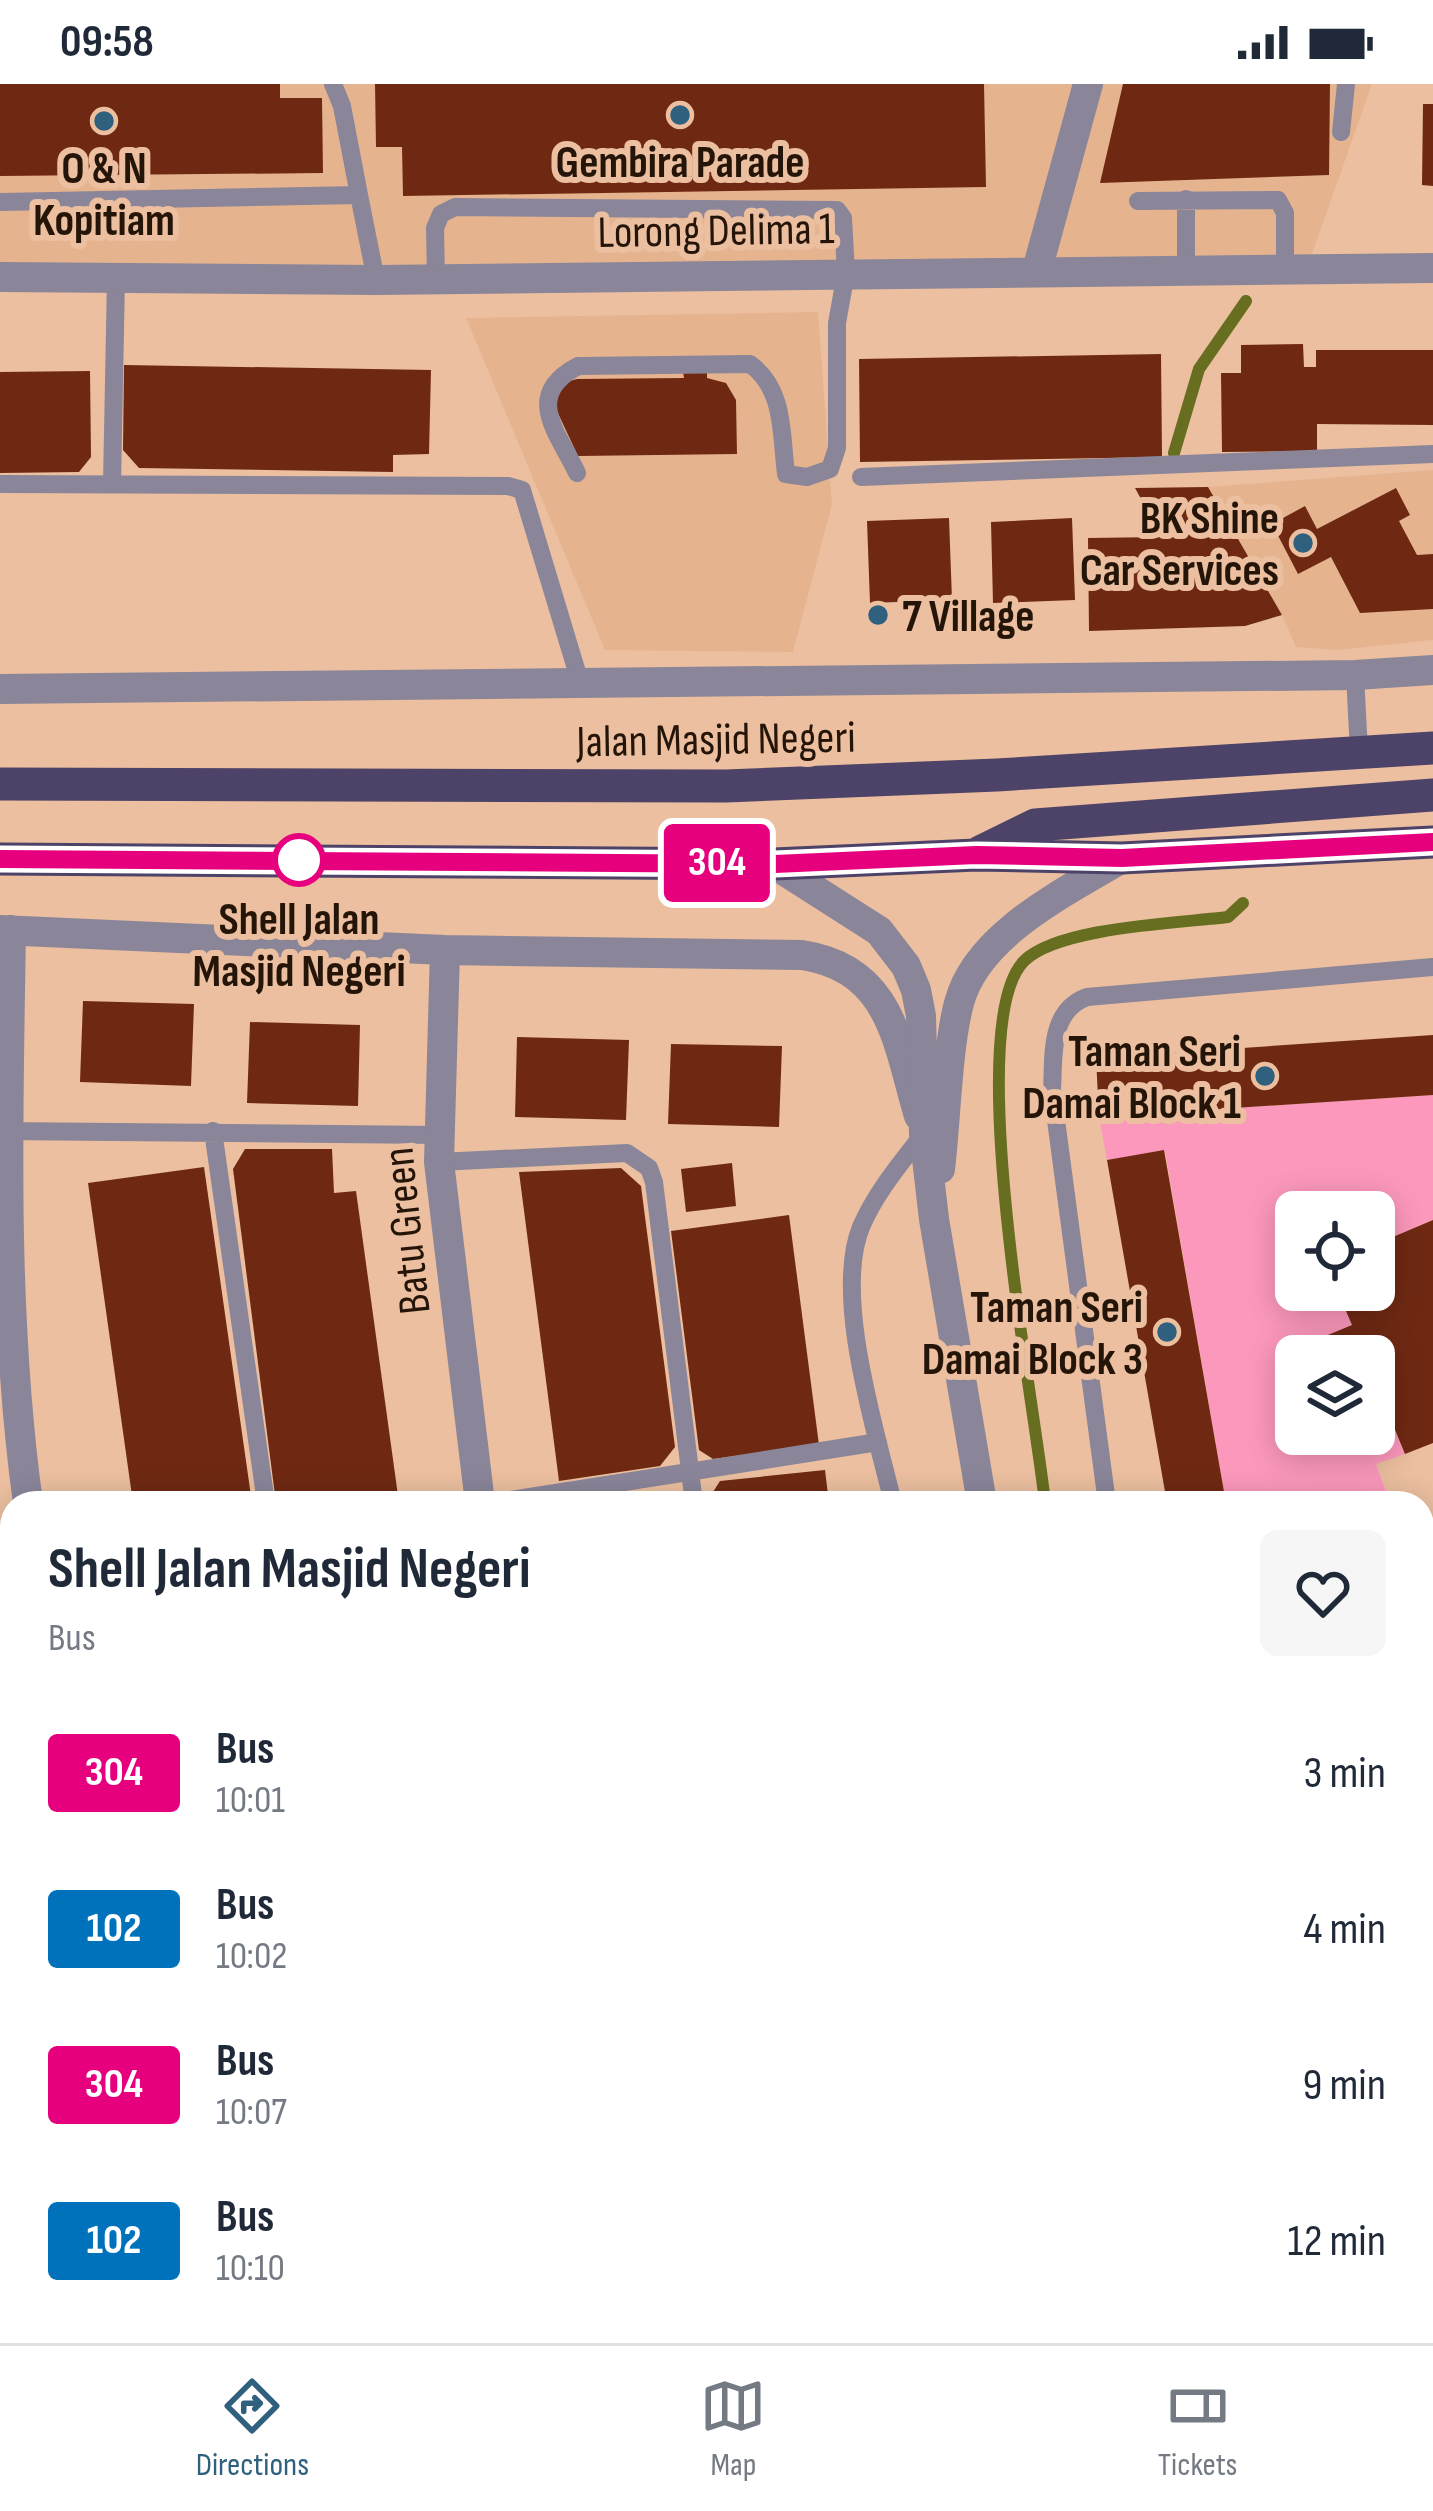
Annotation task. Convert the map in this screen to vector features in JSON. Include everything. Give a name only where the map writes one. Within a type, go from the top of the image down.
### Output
[{"type":"highway","name":"Jalan Masjid Negeri","points":[[0,784],[726,786],[1433,748]]},
{"type":"highway","points":[[976,855],[1036,825],[1433,795]]},
{"type":"highway","points":[[0,860],[775,864],[976,855],[1122,858],[1433,842]]},
{"type":"street","points":[[1037,270],[1088,84]]},
{"type":"street","name":"Lorong Delima 1","points":[[0,278],[376,280],[1433,268]]},
{"type":"street","points":[[0,688],[1355,675],[1433,670]]},
{"type":"street","points":[[934,1219],[959,1000],[993,946],[1024,919],[1122,858]]},
{"type":"street","points":[[775,864],[866,921],[894,946],[906,965],[921,1016],[924,1133],[934,1219],[980,1491]]},
{"type":"street","points":[[18,1491],[4,1131],[6,930],[445,950],[802,955],[833,960],[863,978],[883,1006],[924,1133]]},
{"type":"street","name":"Batu Green","points":[[445,950],[439,1148],[479,1491]]},
{"type":"lane","points":[[332,84],[342,106],[376,280]]},
{"type":"lane","points":[[1341,132],[1346,84]]},
{"type":"lane","points":[[0,202],[359,195]]},
{"type":"lane","points":[[1186,200],[1186,268]]},
{"type":"lane","points":[[1138,201],[1278,200],[1285,213],[1285,268]]},
{"type":"lane","points":[[436,279],[435,229],[441,214],[455,207],[828,207],[843,218],[846,273],[837,322],[836,458],[830,469],[819,475],[786,474],[775,392],[764,374],[750,364],[578,365],[559,376],[548,391],[546,407],[577,473]]},
{"type":"lane","points":[[112,484],[116,278]]},
{"type":"lane","points":[[861,477],[1433,454]]},
{"type":"lane","points":[[0,484],[508,486],[521,490],[580,682]]},
{"type":"lane","points":[[1355,675],[1359,752]]},
{"type":"lane","points":[[1105,1491],[1052,1090],[1061,1016],[1073,1002],[1087,997],[1433,968]]},
{"type":"lane","points":[[4,1131],[213,1131],[439,1148],[627,1153],[649,1168],[654,1182],[692,1491]]},
{"type":"lane","points":[[213,1131],[264,1491]]},
{"type":"lane","points":[[890,1491],[851,1296],[860,1230],[886,1183],[924,1133]]},
{"type":"lane","points":[[571,1491],[878,1442]]},
{"type":"shaded area","points":[[0,84],[1372,84],[1307,268],[0,277]]},
{"type":"shaded area","points":[[818,312],[832,504],[793,652],[605,650],[466,318]]},
{"type":"shaded area","points":[[1433,470],[1433,640],[1337,650],[1296,647],[1208,487]]},
{"type":"shaded area","points":[[1433,1095],[1433,1220],[1395,1236],[1395,1191],[1275,1191],[1275,1311],[1346,1311],[1352,1325],[1328,1335],[1275,1335],[1275,1455],[1395,1455],[1395,1430],[1405,1454],[1376,1464],[1386,1491],[1224,1491],[1165,1151],[1107,1160],[1099,1117]]},
{"type":"building","points":[[0,84],[280,84],[280,98],[322,98],[323,173],[0,176]]},
{"type":"building","name":"Gembira Parade","points":[[375,84],[984,84],[986,187],[403,196],[402,147],[376,147]]},
{"type":"building","points":[[1123,84],[1330,84],[1329,175],[1100,183]]},
{"type":"building","points":[[1423,104],[1433,104],[1433,186],[1422,185]]},
{"type":"building","points":[[1303,344],[1304,367],[1316,367],[1316,350],[1433,350],[1433,425],[1317,424],[1317,451],[1222,452],[1221,373],[1241,373],[1241,345]]},
{"type":"building","points":[[1161,354],[1162,457],[860,462],[859,359]]},
{"type":"building","points":[[124,365],[431,370],[429,454],[393,455],[393,472],[139,468],[123,450]]},
{"type":"building","points":[[90,371],[91,457],[79,472],[0,473],[0,372]]},
{"type":"building","points":[[707,371],[707,378],[726,383],[736,400],[737,454],[578,456],[555,407],[566,382],[577,379],[684,378],[683,372]]},
{"type":"building","points":[[1208,487],[1282,615],[1245,626],[1089,631],[1088,538],[1162,537],[1135,488]]},
{"type":"building","points":[[1396,488],[1410,515],[1399,521],[1417,555],[1433,554],[1433,609],[1360,613],[1331,557],[1298,574],[1272,524],[1305,506],[1317,529]]},
{"type":"building","points":[[949,518],[952,600],[870,603],[867,521]]},
{"type":"building","points":[[1072,518],[1075,600],[993,603],[991,522]]},
{"type":"building","points":[[83,1001],[194,1004],[191,1086],[80,1082]]},
{"type":"building","points":[[250,1022],[360,1025],[358,1106],[247,1103]]},
{"type":"building","name":"Taman Seri Damai Block 1","points":[[1433,1035],[1433,1095],[1099,1117],[1096,1058]]},
{"type":"building","points":[[517,1037],[629,1040],[626,1120],[515,1117]]},
{"type":"building","points":[[671,1044],[782,1046],[779,1127],[668,1124]]},
{"type":"building","points":[[245,1149],[332,1149],[334,1193],[356,1191],[397,1491],[274,1491],[233,1169]]},
{"type":"building","name":"Taman Seri Damai Block 3","points":[[1164,1150],[1224,1491],[1165,1491],[1107,1160]]},
{"type":"building","points":[[732,1163],[736,1206],[686,1212],[681,1169]]},
{"type":"building","points":[[204,1167],[250,1491],[131,1491],[88,1183]]},
{"type":"building","points":[[621,1168],[641,1186],[675,1447],[660,1466],[559,1481],[519,1172]]},
{"type":"building","points":[[789,1215],[819,1445],[713,1459],[699,1450],[671,1231]]},
{"type":"building","points":[[1433,1220],[1433,1443],[1405,1454],[1395,1430],[1395,1335],[1328,1335],[1352,1325],[1346,1311],[1395,1311],[1395,1236]]},
{"type":"building","points":[[825,1470],[828,1491],[714,1491],[720,1481]]},
{"type":"waterway","points":[[1174,453],[1199,369],[1246,301]]},
{"type":"waterway","points":[[1043,1491],[1017,1305],[1000,1135],[999,1059],[1006,999],[1024,961],[1063,941],[1121,928],[1228,917],[1243,903]]},
{"type":"bus line","name":"304","points":[[0,859],[775,864],[976,855],[1122,858],[1433,842]]},
{"type":"place","name":"Gembira Parade","points":[[680,115]]},
{"type":"place","name":"O & N Kopitiam","points":[[104,121]]},
{"type":"place","name":"BK Shine Car Services","points":[[1303,543]]},
{"type":"place","name":"7 Village","points":[[878,615]]},
{"type":"place","name":"Shell Jalan Masjid Negeri","points":[[299,860]]},
{"type":"place","name":"Taman Seri Damai Block 1","points":[[1265,1076]]},
{"type":"place","name":"Taman Seri Damai Block 3","points":[[1167,1332]]}]
